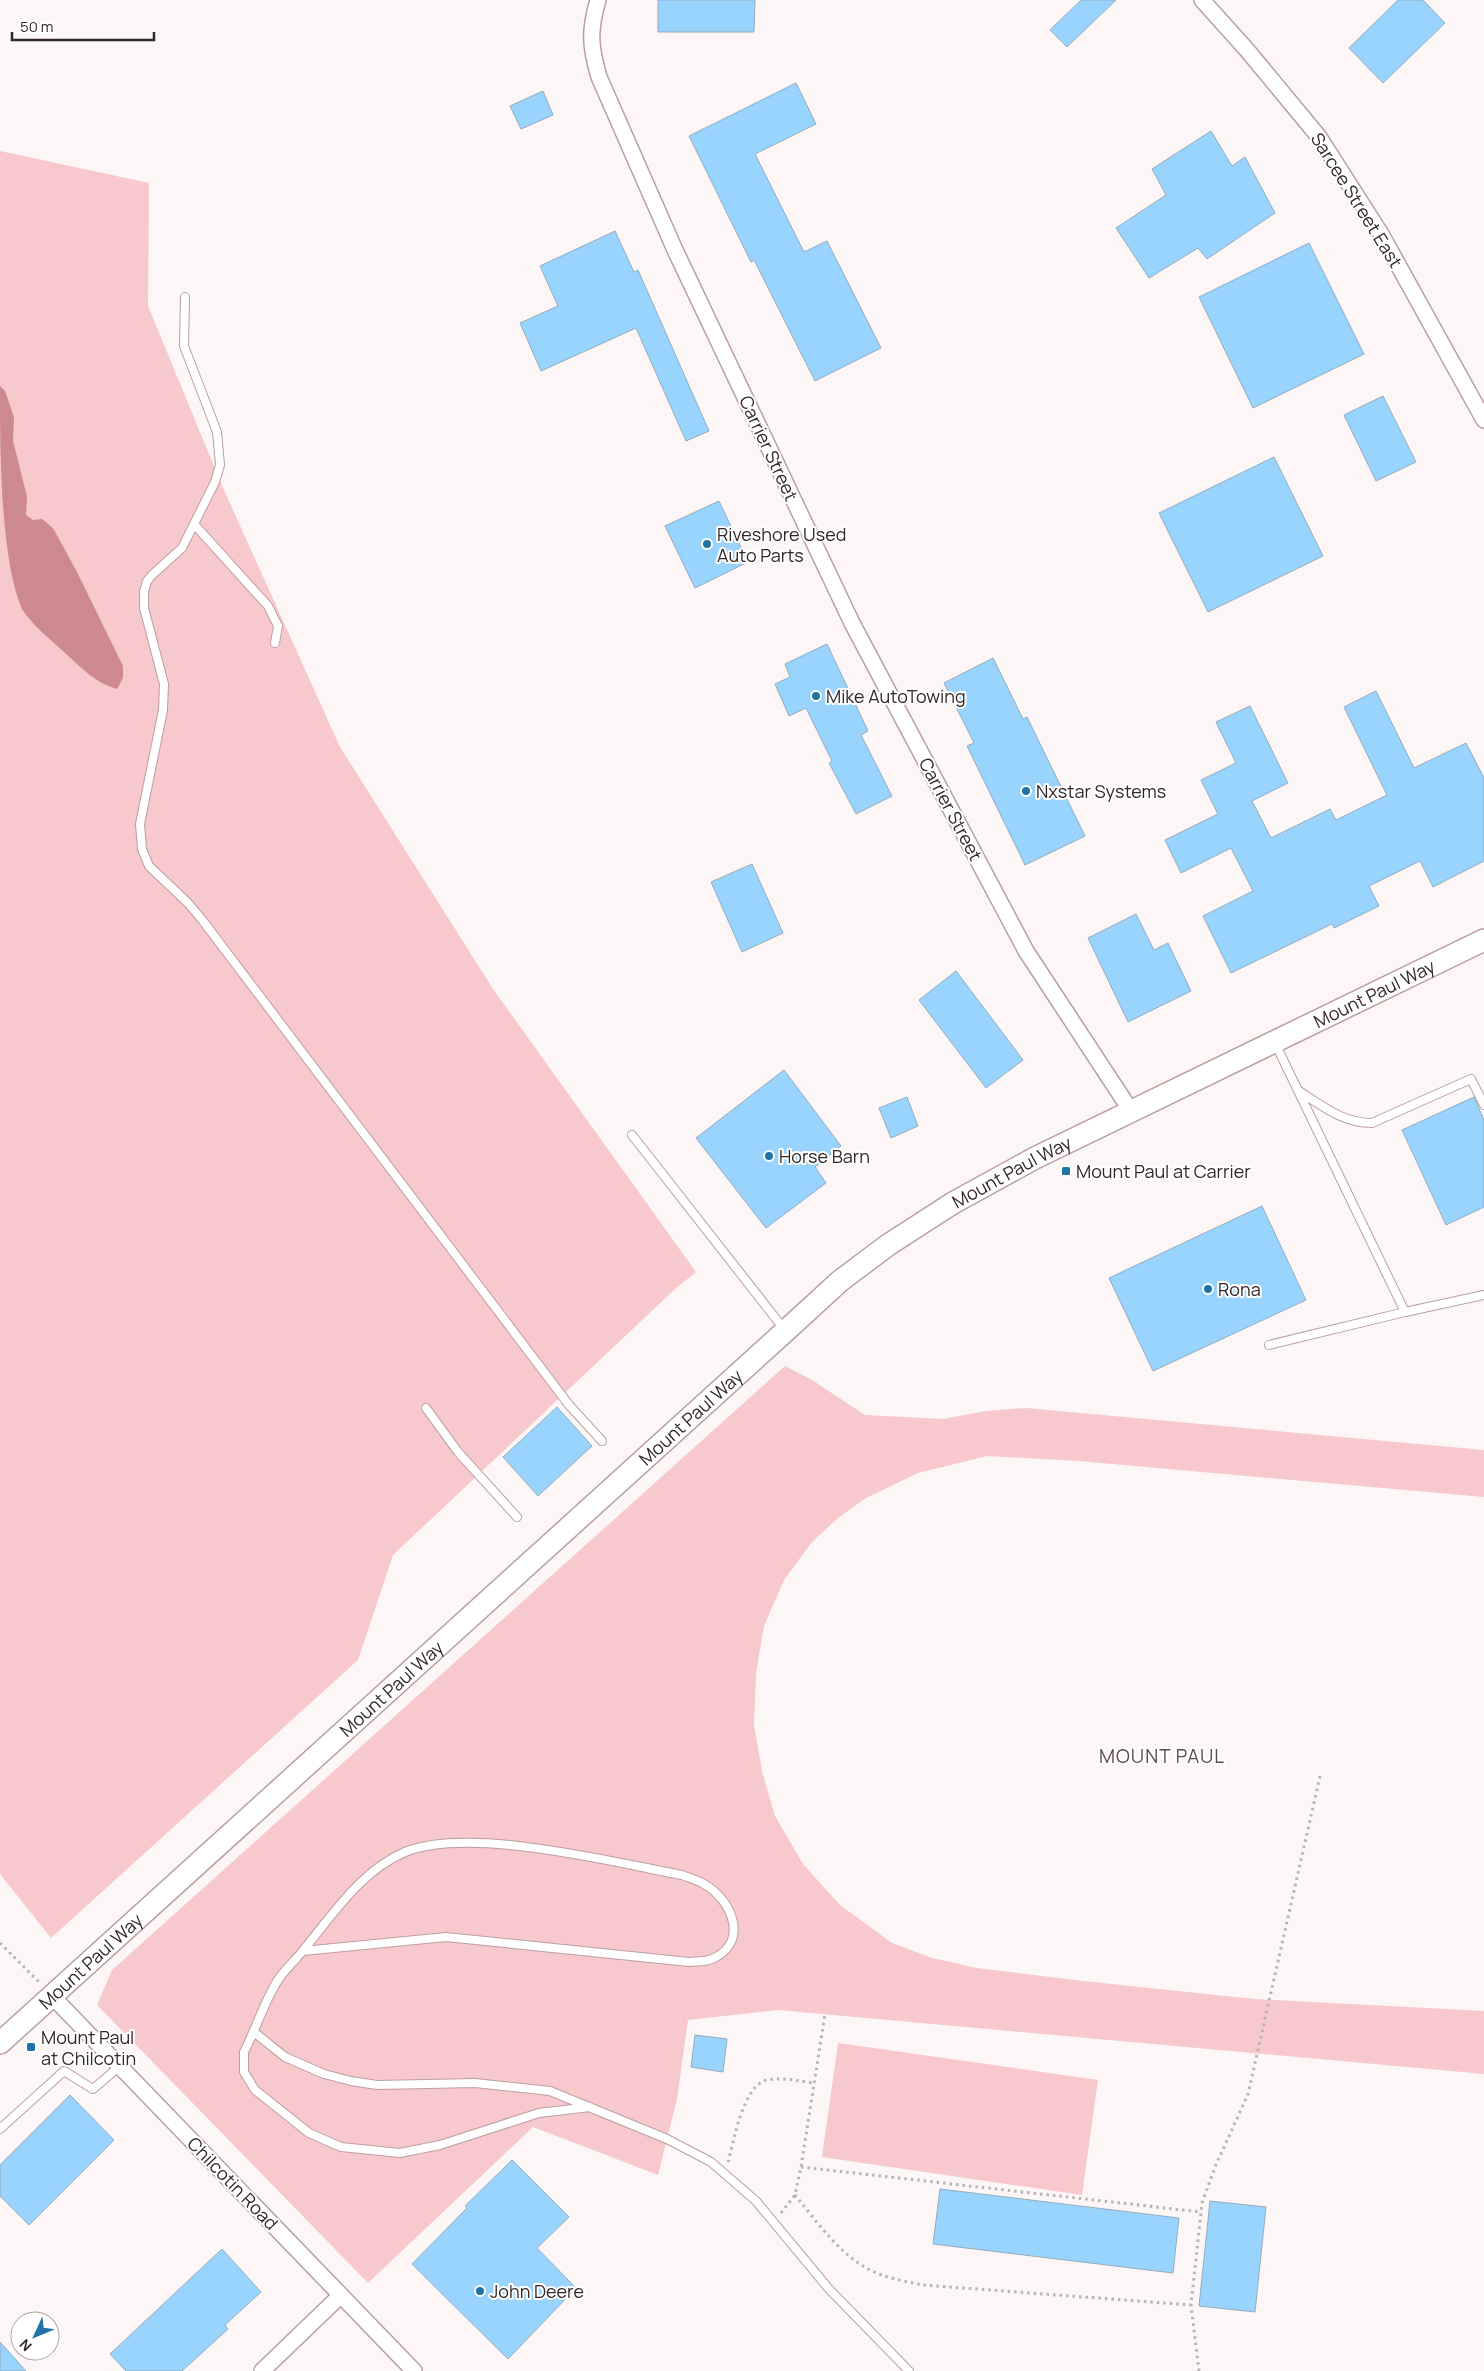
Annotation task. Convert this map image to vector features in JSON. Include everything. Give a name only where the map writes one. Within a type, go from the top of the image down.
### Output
[{"type":"street","name":"Carrier Street","points":[[598,0],[593,17],[591,50],[599,77],[667,234],[852,623],[1026,951],[1131,1111]]},
{"type":"street","name":"Sarcee Street East","points":[[1202,0],[1247,50],[1319,137],[1381,234],[1484,420]]},
{"type":"street","name":"Mount Paul Way","points":[[0,2043],[786,1330],[840,1282],[881,1250],[953,1203],[1035,1158],[1484,940]]},
{"type":"street","name":"Chilcotin Road","points":[[52,1995],[414,2371]]},
{"type":"street","points":[[262,2371],[341,2296]]},
{"type":"lane","points":[[185,297],[184,346],[217,432],[220,465],[215,482],[182,548],[147,581],[144,592],[144,608],[164,684],[163,710],[140,824],[142,849],[149,866],[188,903],[203,921],[569,1405],[602,1441]]},
{"type":"lane","points":[[194,524],[268,606],[278,626],[275,643]]},
{"type":"lane","points":[[1274,1042],[1405,1312]]},
{"type":"lane","points":[[1298,1090],[1335,1115],[1358,1123],[1372,1123],[1471,1078],[1484,1105]]},
{"type":"lane","points":[[632,1135],[786,1330]]},
{"type":"lane","points":[[1269,1345],[1484,1295]]},
{"type":"lane","points":[[426,1408],[458,1452],[517,1517]]},
{"type":"lane","points":[[303,1952],[446,1937],[689,1962],[711,1959],[725,1950],[734,1937],[733,1918],[721,1898],[704,1884],[682,1875],[545,1850],[492,1844],[423,1847],[404,1853],[368,1876],[350,1894],[303,1952],[278,1979],[244,2052],[242,2062],[244,2072],[255,2090],[309,2133],[341,2148],[400,2152],[440,2145],[540,2113],[590,2107]]},
{"type":"lane","points":[[254,2032],[285,2057],[324,2074],[351,2082],[377,2085],[475,2083],[518,2086],[550,2091],[667,2139],[711,2162],[725,2172],[756,2201],[829,2289],[909,2371]]},
{"type":"lane","points":[[0,2129],[64,2071],[93,2089],[120,2066]]},
{"type":"path","points":[[1199,2371],[1191,2305],[1202,2203],[1215,2167],[1248,2094],[1320,1776]]},
{"type":"path","points":[[0,1943],[52,1995]]},
{"type":"path","points":[[772,2220],[784,2210],[795,2195],[825,2014]]},
{"type":"path","points":[[725,2172],[745,2103],[753,2088],[765,2080],[783,2078],[814,2084]]},
{"type":"path","points":[[801,2167],[1202,2212]]},
{"type":"path","points":[[795,2195],[835,2242],[857,2262],[882,2275],[923,2285],[1191,2305]]},
{"type":"shaded area","points":[[0,151],[149,183],[148,306],[223,488],[340,747],[493,989],[696,1272],[674,1290],[393,1555],[358,1660],[51,1938],[0,1874]]},
{"type":"shaded area","points":[[0,386],[5,391],[14,417],[13,441],[27,497],[26,515],[33,520],[42,519],[53,528],[77,572],[123,666],[123,678],[117,689],[102,683],[83,670],[36,627],[22,609],[9,561],[5,532],[1,469]]},
{"type":"shaded area","points":[[785,1366],[812,1380],[865,1415],[943,1419],[986,1411],[1026,1408],[1484,1450],[1484,1497],[1079,1461],[987,1456],[918,1473],[866,1498],[838,1518],[812,1542],[784,1580],[764,1626],[756,1673],[754,1725],[762,1771],[775,1816],[803,1864],[840,1905],[892,1943],[932,1958],[977,1968],[1083,1981],[1254,1999],[1484,2011],[1484,2074],[778,2010],[688,2020],[677,2099],[658,2175],[533,2127],[368,2283],[97,2005],[112,1970]]},
{"type":"shaded area","points":[[838,2043],[1098,2080],[1082,2195],[822,2157]]},
{"type":"building","points":[[658,0],[755,0],[754,32],[658,32]]},
{"type":"building","points":[[1081,0],[1116,0],[1067,47],[1050,30]]},
{"type":"building","points":[[1398,0],[1423,0],[1445,23],[1383,83],[1349,48]]},
{"type":"building","points":[[796,83],[816,124],[755,154],[804,252],[827,241],[881,348],[815,381],[754,260],[751,262],[689,136]]},
{"type":"building","points":[[543,91],[553,115],[521,129],[510,106]]},
{"type":"building","points":[[1211,131],[1232,166],[1245,157],[1275,213],[1207,259],[1198,248],[1149,278],[1116,228],[1166,195],[1152,169]]},
{"type":"building","points":[[615,231],[634,272],[638,270],[709,431],[686,441],[636,328],[541,371],[520,323],[558,306],[540,266]]},
{"type":"building","points":[[1309,243],[1364,354],[1253,408],[1199,297]]},
{"type":"building","points":[[1383,396],[1416,462],[1376,481],[1344,415]]},
{"type":"building","points":[[1274,457],[1323,556],[1208,612],[1159,513]]},
{"type":"building","name":"Riveshore Used Auto Parts","points":[[719,501],[748,562],[695,588],[665,526]]},
{"type":"building","name":"Mike AutoTowing","points":[[827,644],[868,731],[861,735],[892,796],[856,814],[829,763],[832,761],[806,708],[789,716],[775,684],[790,677],[785,664]]},
{"type":"building","name":"Nxstar Systems","points":[[993,658],[1023,719],[1027,717],[1085,836],[1025,865],[967,746],[974,743],[944,683]]},
{"type":"building","points":[[1376,691],[1414,768],[1466,743],[1484,778],[1484,861],[1433,887],[1420,861],[1369,886],[1379,906],[1334,928],[1332,924],[1231,973],[1203,916],[1253,891],[1231,848],[1181,873],[1165,840],[1218,814],[1201,780],[1236,763],[1216,722],[1250,706],[1288,783],[1252,801],[1271,838],[1330,809],[1336,820],[1387,795],[1344,707]]},
{"type":"building","points":[[752,864],[783,933],[742,952],[711,882]]},
{"type":"building","points":[[1136,914],[1154,950],[1168,943],[1191,991],[1128,1022],[1088,938]]},
{"type":"building","points":[[956,971],[1023,1060],[986,1088],[919,1000]]},
{"type":"building","name":"Horse Barn","points":[[784,1070],[841,1146],[815,1167],[826,1183],[766,1228],[696,1138]]},
{"type":"building","points":[[907,1097],[918,1126],[891,1138],[879,1108]]},
{"type":"building","points":[[1474,1097],[1484,1120],[1484,1207],[1446,1225],[1402,1130]]},
{"type":"building","name":"Rona","points":[[1262,1206],[1306,1300],[1153,1371],[1109,1278]]},
{"type":"building","points":[[557,1407],[592,1446],[538,1496],[503,1457]]},
{"type":"building","points":[[695,2035],[727,2039],[723,2072],[691,2067]]},
{"type":"building","points":[[70,2095],[114,2140],[29,2225],[0,2196],[0,2165]]},
{"type":"building","points":[[512,2160],[569,2217],[537,2248],[576,2288],[508,2359],[412,2264],[467,2208],[465,2206]]},
{"type":"building","points":[[940,2189],[1179,2218],[1173,2273],[933,2244]]},
{"type":"building","points":[[1210,2201],[1266,2207],[1255,2312],[1199,2306]]},
{"type":"building","points":[[222,2249],[261,2292],[225,2325],[228,2329],[182,2371],[126,2371],[110,2354]]},
{"type":"building","points":[[0,2342],[10,2353],[10,2361],[17,2361],[26,2371],[0,2371]]},
{"type":"place","name":"Riveshore Used Auto Parts","points":[[707,544]]},
{"type":"place","name":"Mike AutoTowing","points":[[816,696]]},
{"type":"place","name":"Nxstar Systems","points":[[1026,791]]},
{"type":"place","name":"Horse Barn","points":[[769,1156]]},
{"type":"place","name":"Mount Paul at Carrier","points":[[1066,1171]]},
{"type":"place","name":"Rona","points":[[1208,1289]]},
{"type":"place","name":"Mount Paul at Chilcotin","points":[[31,2047]]},
{"type":"place","name":"John Deere","points":[[480,2291]]},
{"type":"district","name":"MOUNT PAUL","points":[[1162,1756]]}]
